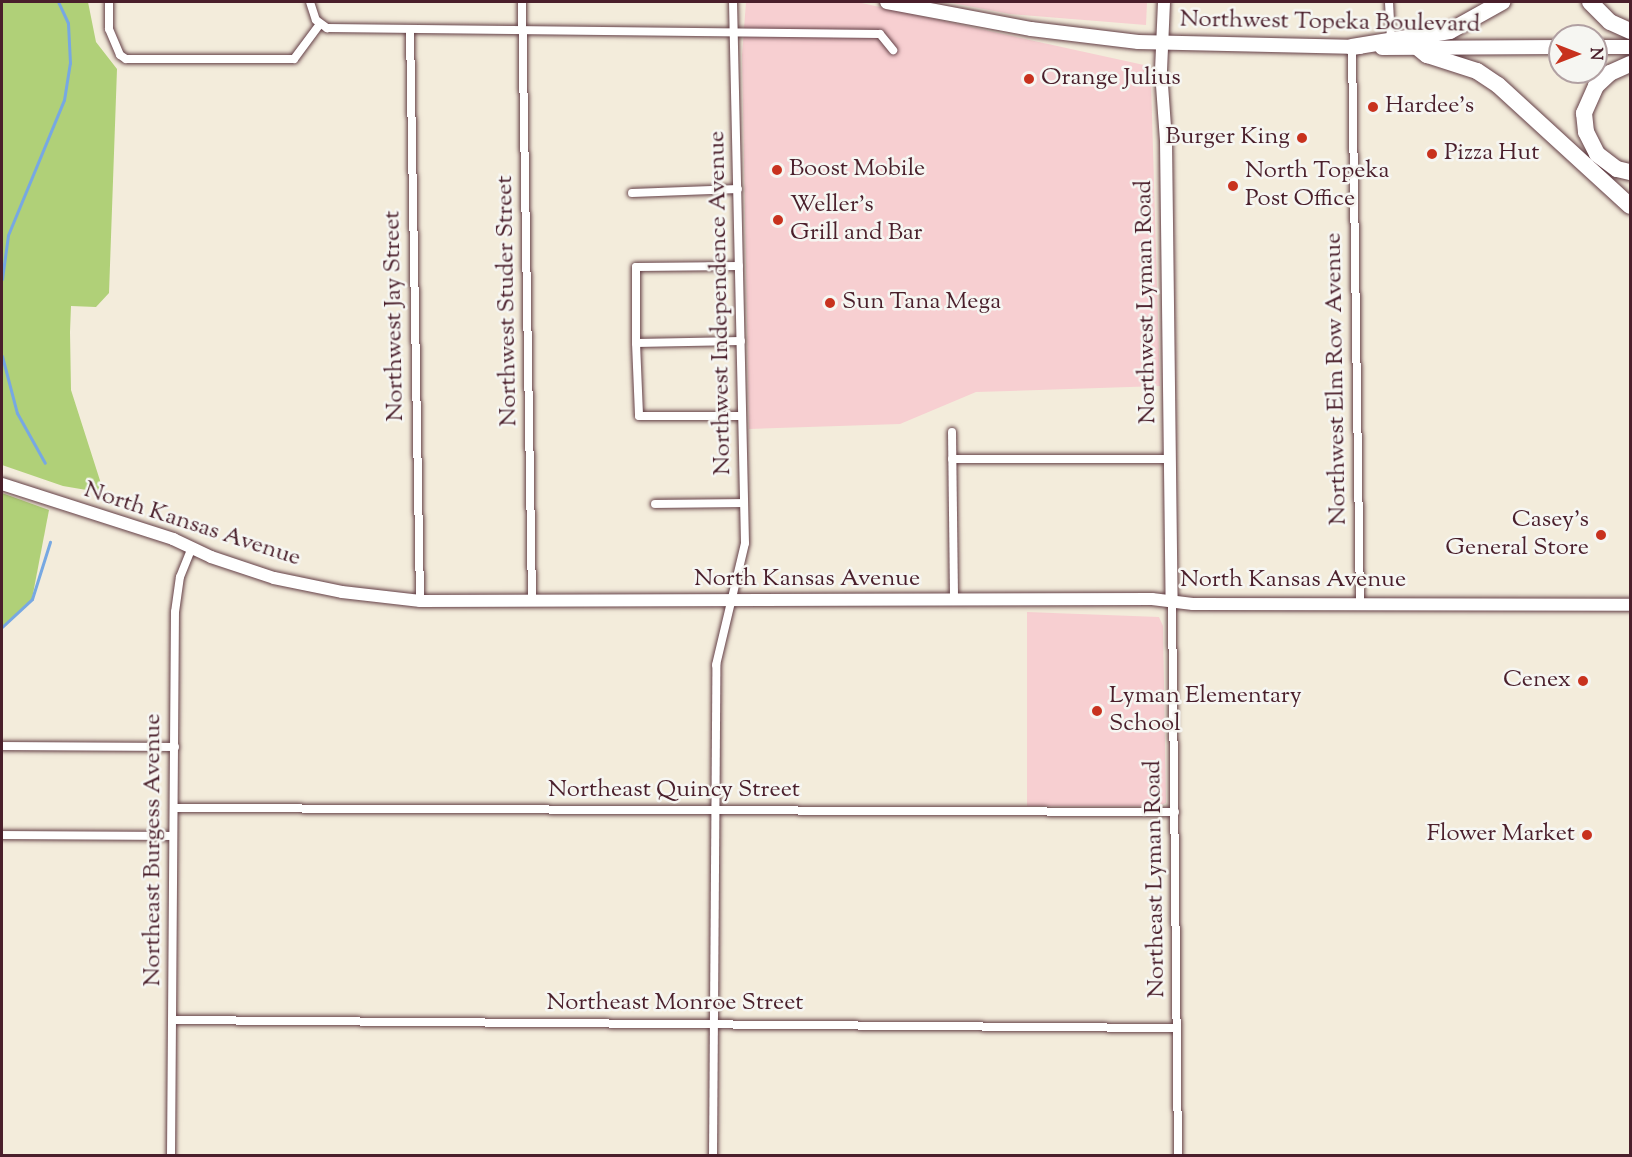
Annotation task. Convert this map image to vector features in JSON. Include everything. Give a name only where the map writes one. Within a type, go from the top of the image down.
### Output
[{"type":"highway","points":[[1352,47],[1392,44],[1450,31],[1502,2]]},
{"type":"highway","points":[[1590,2],[1610,22],[1630,31]]},
{"type":"highway","points":[[1417,48],[1427,55],[1478,71],[1498,85],[1630,206]]},
{"type":"highway","points":[[1630,64],[1610,73],[1596,86],[1586,107],[1584,126],[1597,154],[1617,169],[1630,172]]},
{"type":"main road","name":"Northwest Topeka Boulevard","points":[[887,2],[1031,29],[1163,44],[1352,47]]},
{"type":"main road","name":"Northwest Lyman Road","points":[[1164,2],[1172,602]]},
{"type":"main road","name":"Northwest Topeka Boulevard","points":[[1392,44],[1417,48],[1548,47]]},
{"type":"main road","points":[[1608,47],[1630,47]]},
{"type":"main road","name":"North Kansas Avenue","points":[[2,484],[274,578],[342,592],[420,601],[1630,605]]},
{"type":"street","points":[[109,2],[110,28],[120,55],[126,59],[294,59],[320,24]]},
{"type":"street","points":[[310,2],[320,24],[327,28],[410,31],[733,31],[880,34],[893,50]]},
{"type":"street","name":"Northwest Studer Street","points":[[522,2],[532,601]]},
{"type":"street","name":"Northwest Independence Avenue","points":[[714,1155],[716,665],[744,555],[733,2]]},
{"type":"street","points":[[1389,2],[1392,44]]},
{"type":"street","name":"Northwest Jay Street","points":[[410,31],[420,601]]},
{"type":"street","name":"Northwest Elm Row Avenue","points":[[1352,47],[1360,603]]},
{"type":"street","points":[[632,193],[738,189]]},
{"type":"street","points":[[739,266],[636,267],[636,343],[639,416],[742,416]]},
{"type":"street","points":[[636,343],[741,341]]},
{"type":"street","points":[[952,432],[954,601]]},
{"type":"street","points":[[952,459],[1171,459]]},
{"type":"street","points":[[655,504],[744,503]]},
{"type":"street","name":"Northeast Burgess Avenue","points":[[171,1155],[176,597],[192,548]]},
{"type":"street","name":"Northeast Lyman Road","points":[[1172,602],[1178,1155]]},
{"type":"street","points":[[2,746],[175,747]]},
{"type":"street","name":"Northeast Quincy Street","points":[[174,807],[1175,812]]},
{"type":"street","points":[[2,835],[173,836]]},
{"type":"street","name":"Northeast Monroe Street","points":[[172,1020],[1177,1028]]},
{"type":"shaded area","points":[[746,2],[857,2],[1144,65],[1151,82],[1160,386],[976,392],[900,424],[749,429],[742,55]]},
{"type":"shaded area","points":[[947,2],[1147,2],[1146,25],[1010,14]]},
{"type":"shaded area","name":"Lyman Elementary School","points":[[1027,612],[1159,617],[1163,626],[1166,803],[1159,806],[1027,806]]},
{"type":"green space","points":[[2,2],[88,2],[96,42],[117,69],[109,293],[96,307],[71,306],[70,332],[71,390],[104,493],[63,486],[2,465]]},
{"type":"green space","points":[[2,493],[49,510],[32,599],[2,627]]},
{"type":"waterway","points":[[2,279],[8,235],[64,100],[70,63],[68,23],[58,2]]},
{"type":"waterway","points":[[2,356],[17,413],[45,463]]},
{"type":"waterway","points":[[2,627],[32,599],[50,542]]},
{"type":"place","name":"Orange Julius","points":[[1029,79]]},
{"type":"place","name":"Hardee's","points":[[1373,107]]},
{"type":"place","name":"Burger King","points":[[1302,138]]},
{"type":"place","name":"Pizza Hut","points":[[1432,154]]},
{"type":"place","name":"Boost Mobile","points":[[777,170]]},
{"type":"place","name":"North Topeka Post Office","points":[[1233,186]]},
{"type":"place","name":"Weller's Grill and Bar","points":[[778,220]]},
{"type":"place","name":"Sun Tana Mega","points":[[830,303]]},
{"type":"place","name":"Casey's General Store","points":[[1601,535]]},
{"type":"place","name":"Cenex","points":[[1583,681]]},
{"type":"place","name":"Lyman Elementary School","points":[[1097,711]]},
{"type":"place","name":"Flower Market","points":[[1587,835]]}]
